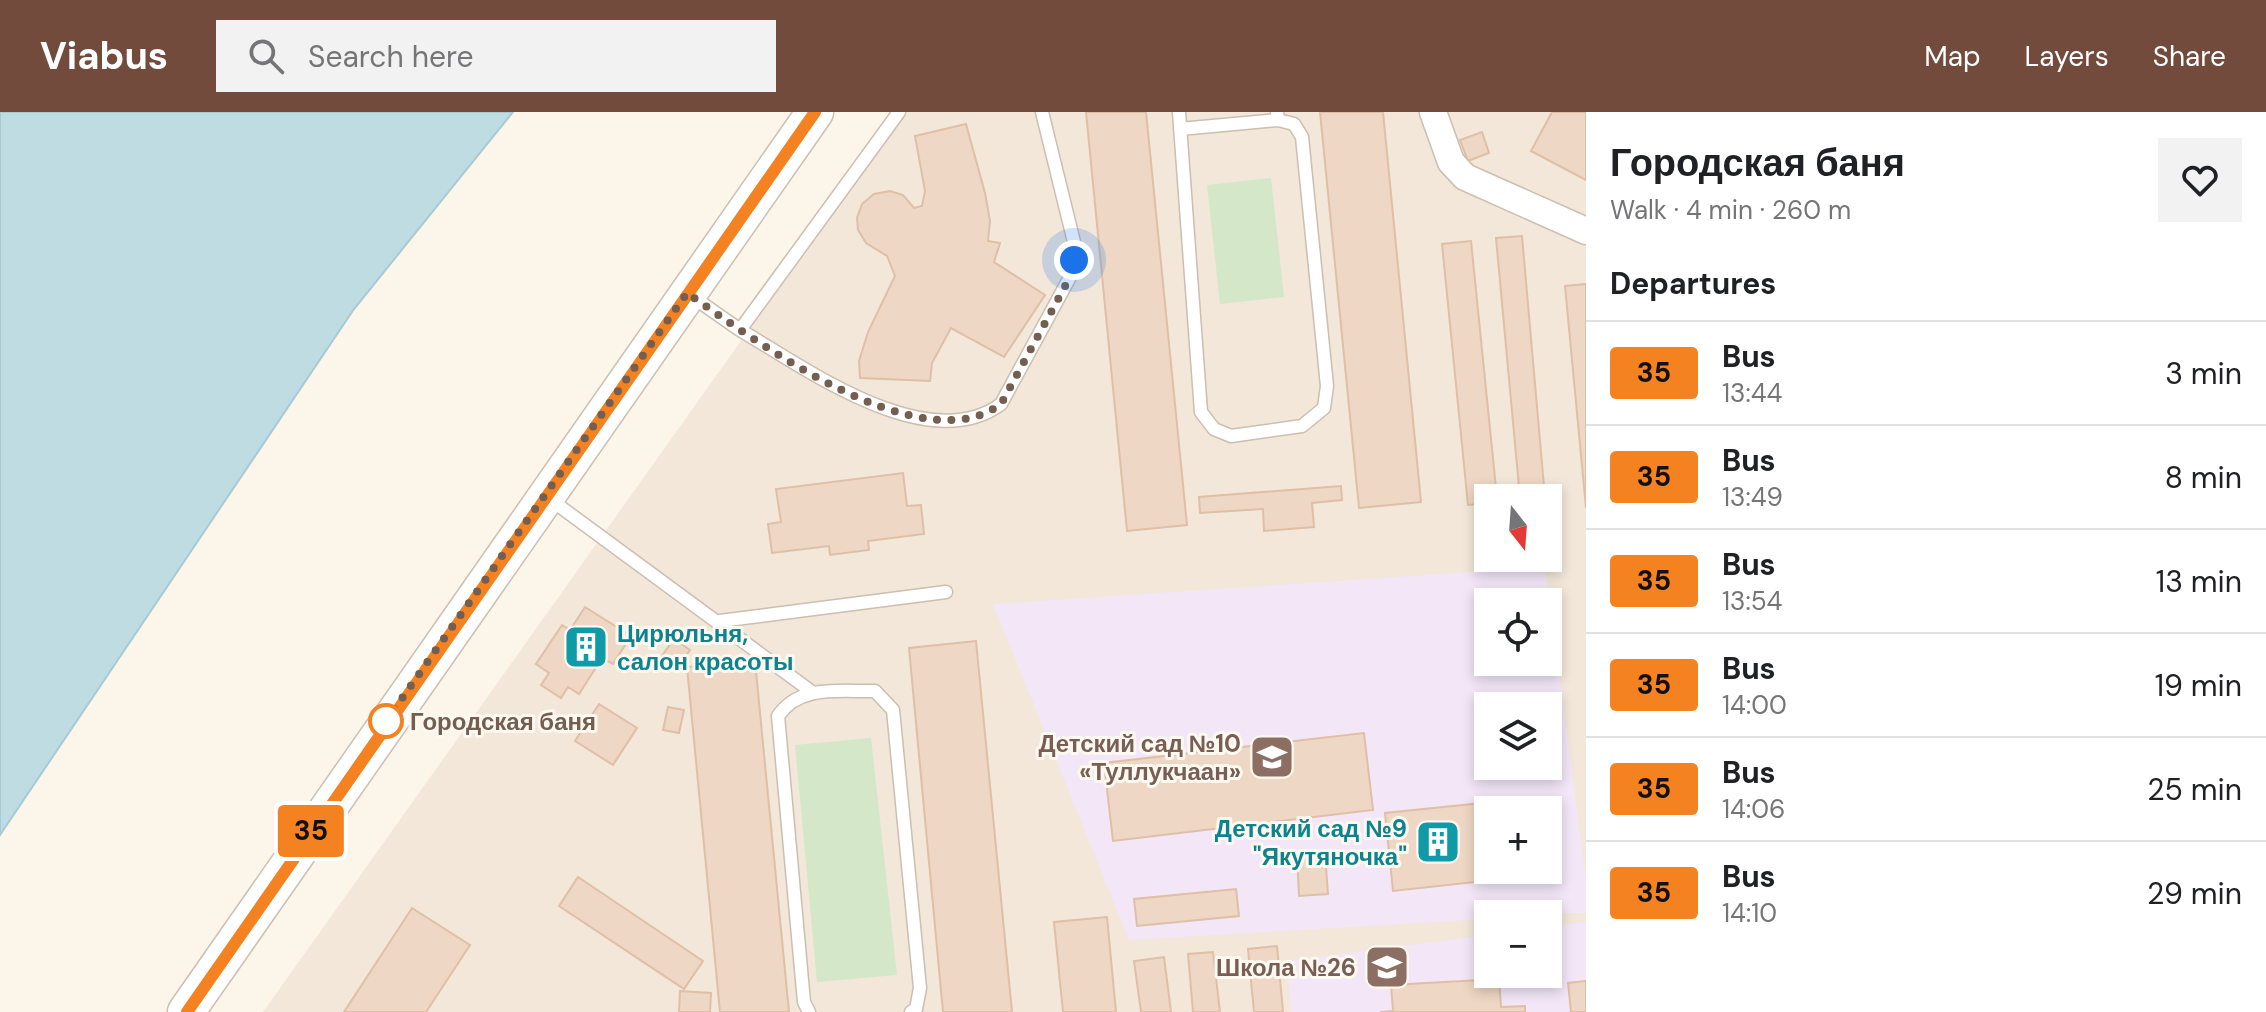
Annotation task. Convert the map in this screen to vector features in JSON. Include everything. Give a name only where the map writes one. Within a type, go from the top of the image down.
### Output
[{"type":"main road","points":[[186,1012],[815,112]]},
{"type":"street","points":[[1433,112],[1451,162],[1465,177],[1586,231]]},
{"type":"lane","points":[[740,330],[899,112]]},
{"type":"lane","points":[[687,293],[740,330],[853,397],[888,412],[967,422],[987,415],[1001,404],[1069,279],[1074,260],[1067,212],[1042,112]]},
{"type":"lane","points":[[1179,112],[1180,129],[1201,412],[1214,429],[1231,436],[1302,426],[1324,408],[1327,386],[1302,137],[1294,124],[1277,116],[1180,129]]},
{"type":"lane","points":[[545,495],[720,621],[812,692]]},
{"type":"lane","points":[[720,621],[946,592]]},
{"type":"lane","points":[[809,1012],[804,1002],[778,716],[788,701],[812,692],[875,691],[893,710],[920,988],[916,1009],[911,1012]]},
{"type":"shaded area","points":[[904,112],[1586,112],[1586,1012],[263,1012]]},
{"type":"shaded area","name":"Детский сад №10 «Туллукчаан»","points":[[1474,572],[1546,572],[1548,588],[1474,588],[1474,676],[1559,676],[1561,692],[1474,692],[1474,780],[1562,780],[1562,696],[1586,878],[1586,913],[1562,913],[1562,900],[1474,900],[1474,920],[1129,940],[993,604]]},
{"type":"shaded area","name":"Школа №26","points":[[1586,922],[1586,1012],[1291,1012],[1286,961],[1474,937],[1474,988],[1562,988],[1562,925]]},
{"type":"green space","points":[[1271,178],[1284,297],[1220,304],[1207,185]]},
{"type":"green space","points":[[871,738],[897,975],[817,982],[795,745]]},
{"type":"water","points":[[0,112],[513,112],[354,309],[0,835]]},
{"type":"building","points":[[1086,112],[1146,112],[1187,525],[1127,531]]},
{"type":"building","points":[[1320,112],[1383,112],[1421,502],[1359,508]]},
{"type":"building","points":[[1552,112],[1586,112],[1586,180],[1531,151]]},
{"type":"building","points":[[966,124],[985,193],[990,221],[988,241],[1000,243],[994,262],[1045,295],[1004,357],[951,328],[932,363],[930,381],[860,378],[859,361],[868,332],[895,276],[887,256],[866,243],[858,230],[857,218],[862,204],[874,194],[890,191],[903,195],[914,208],[922,206],[925,191],[915,136]]},
{"type":"building","points":[[1482,132],[1489,153],[1468,161],[1460,140]]},
{"type":"building","points":[[1522,236],[1544,484],[1519,484],[1496,238]]},
{"type":"building","points":[[1471,241],[1496,484],[1474,484],[1474,504],[1468,505],[1442,244]]},
{"type":"building","points":[[1586,284],[1586,508],[1565,286]]},
{"type":"building","points":[[903,473],[907,506],[921,505],[924,534],[868,541],[869,550],[830,555],[829,546],[772,553],[768,524],[781,522],[776,489]]},
{"type":"building","points":[[1341,486],[1342,500],[1312,503],[1314,527],[1264,531],[1263,509],[1200,513],[1199,497]]},
{"type":"building","name":"Цирюльня, салон красоты","points":[[585,607],[631,636],[613,664],[602,658],[579,694],[568,687],[561,698],[541,685],[549,673],[536,664],[562,625],[570,630]]},
{"type":"building","points":[[674,639],[690,650],[676,669],[661,657]]},
{"type":"building","points":[[976,641],[1012,1012],[943,1012],[909,648]]},
{"type":"building","points":[[755,661],[789,1012],[720,1012],[687,667]]},
{"type":"building","points":[[599,704],[637,728],[613,765],[575,741]]},
{"type":"building","points":[[668,707],[684,710],[679,733],[663,730]]},
{"type":"building","points":[[1364,733],[1373,810],[1113,841],[1104,763]]},
{"type":"building","name":"Детский сад №9 \"Якутяночка\"","points":[[1474,804],[1474,882],[1393,891],[1385,813]]},
{"type":"building","points":[[1325,853],[1328,894],[1299,896],[1297,855]]},
{"type":"building","points":[[578,877],[703,961],[684,989],[559,906]]},
{"type":"building","points":[[1236,889],[1239,916],[1137,926],[1134,899]]},
{"type":"building","points":[[412,908],[470,945],[426,1012],[344,1012]]},
{"type":"building","points":[[1107,917],[1116,1012],[1063,1012],[1054,922]]},
{"type":"building","points":[[1277,946],[1283,1012],[1254,1012],[1248,949]]},
{"type":"building","points":[[1213,952],[1220,1012],[1193,1012],[1188,954]]},
{"type":"building","points":[[1164,957],[1171,1012],[1141,1012],[1134,961]]},
{"type":"building","points":[[1474,980],[1474,988],[1500,988],[1501,1007],[1525,1006],[1525,1012],[1380,1012],[1393,1011],[1391,985]]},
{"type":"building","points":[[1586,981],[1586,1012],[1571,1012],[1568,983]]},
{"type":"building","points":[[680,991],[711,993],[710,1012],[679,1012]]},
{"type":"bus line","name":"35","points":[[187,1012],[360,759],[815,112]]},
{"type":"place","name":"Цирюльня, салон красоты","points":[[586,647]]},
{"type":"place","name":"Городская баня","points":[[386,721]]},
{"type":"place","name":"Детский сад №10 «Туллукчаан»","points":[[1272,757]]},
{"type":"place","name":"Детский сад №9 \"Якутяночка\"","points":[[1438,842]]},
{"type":"place","name":"Школа №26","points":[[1387,967]]},
{"type":"route","points":[[386,721],[687,293],[740,330],[853,397],[888,412],[967,422],[987,415],[1001,404],[1069,279],[1074,260]]}]
